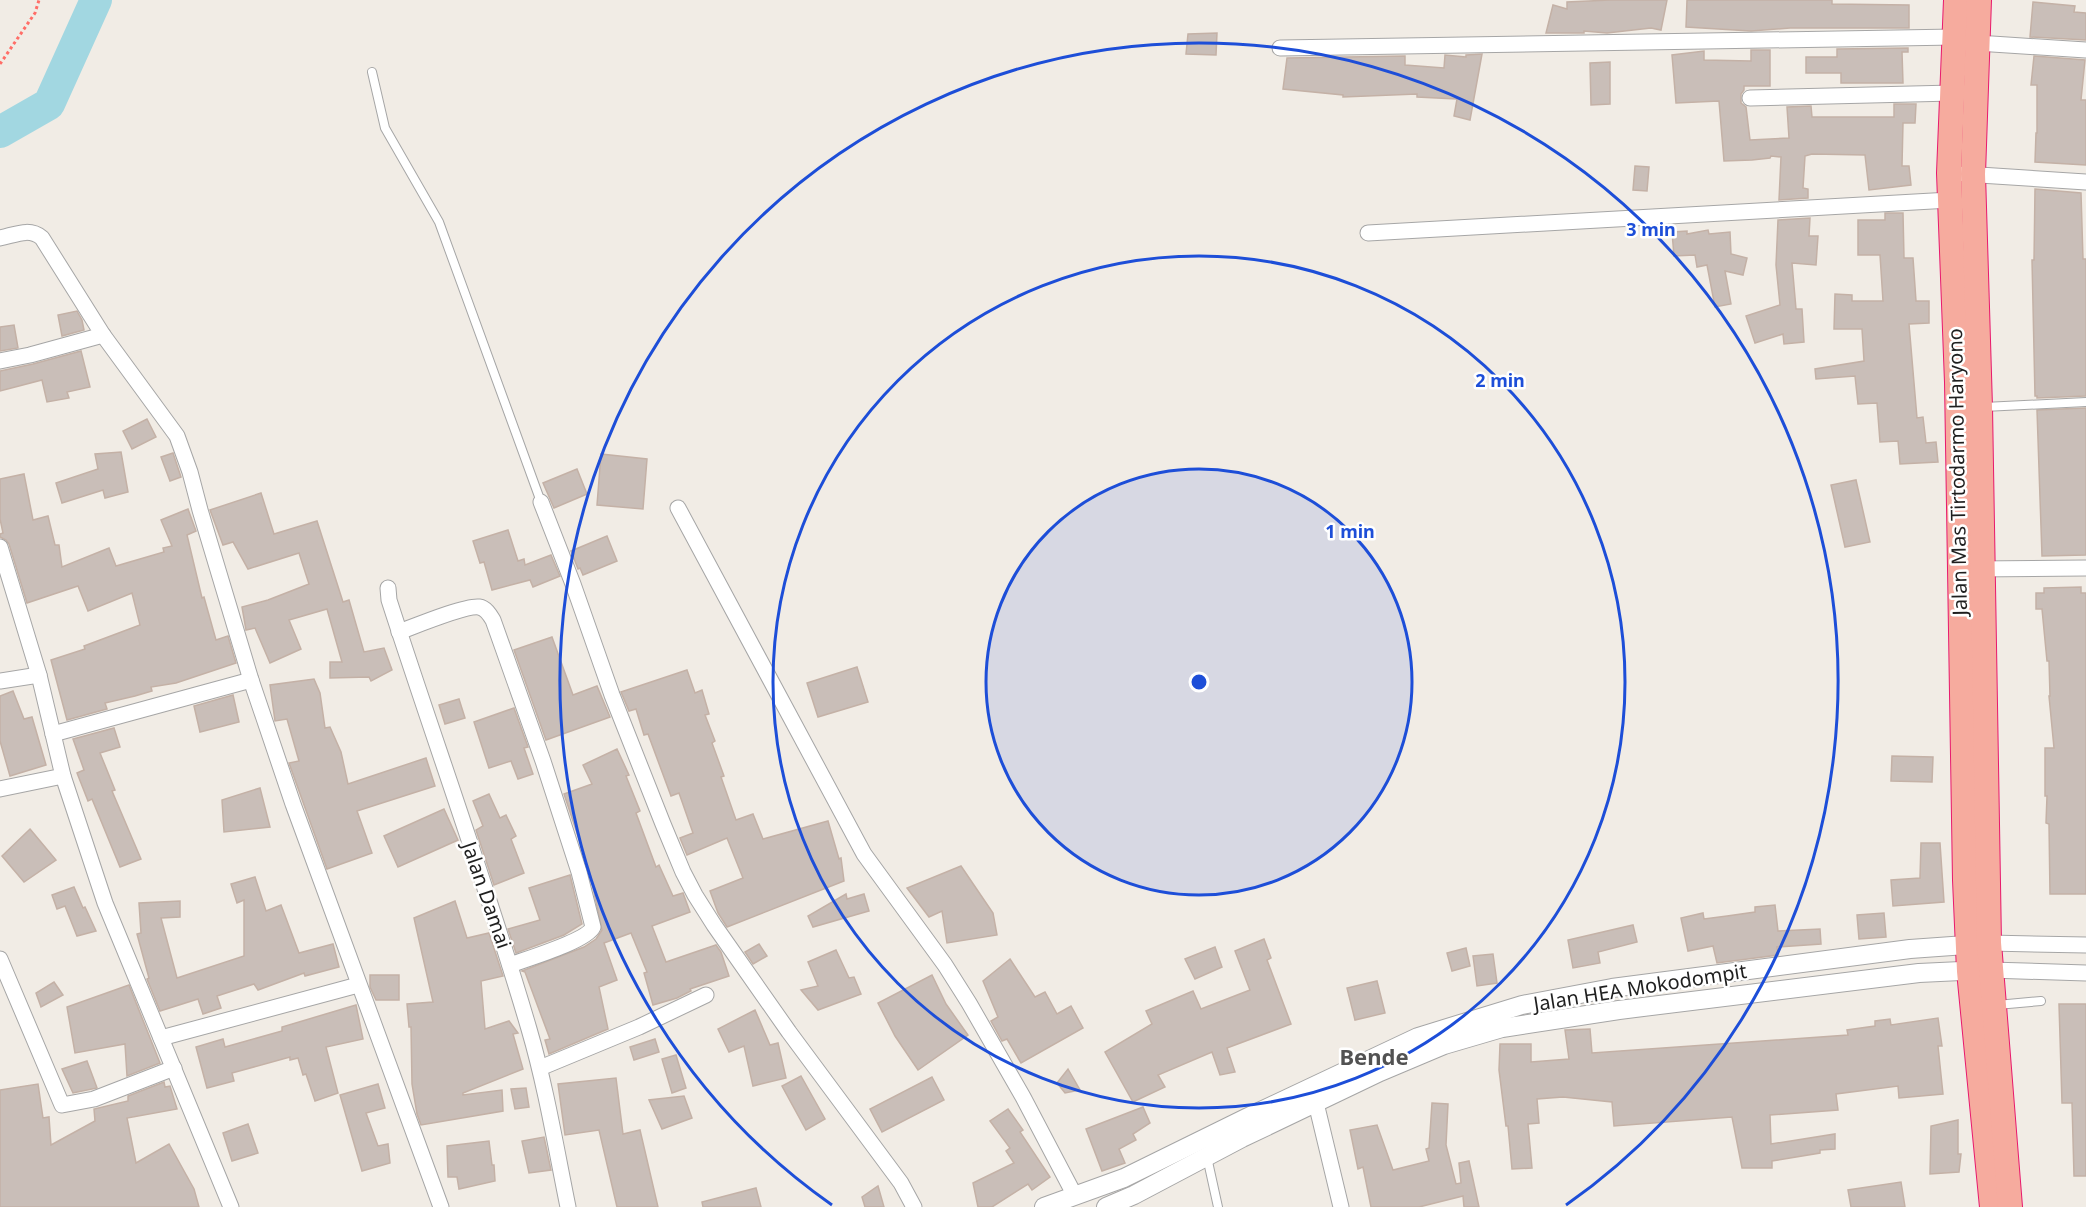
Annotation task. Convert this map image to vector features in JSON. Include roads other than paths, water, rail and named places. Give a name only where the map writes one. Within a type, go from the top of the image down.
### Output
[{"type":"highway","name":"Jalan Mas Tirtodarmo Haryono","points":[[1956,0],[1966,40],[1973,174],[1980,407],[1970,569]]},
{"type":"highway","name":"Jalan Mas Tirtodarmo Haryono","points":[[1979,0],[1953,93],[1949,173],[1957,382],[1970,569],[1980,970]]},
{"type":"highway","points":[[1980,970],[1993,1005],[2010,1207]]},
{"type":"highway","points":[[1980,970],[1992,1207]]},
{"type":"street","points":[[1280,48],[1966,40],[2086,50]]},
{"type":"street","points":[[1750,98],[1953,93]]},
{"type":"street","points":[[1949,173],[2086,182]]},
{"type":"street","points":[[1368,233],[1950,200]]},
{"type":"street","points":[[0,238],[27,231],[35,232],[42,238],[103,335],[177,436],[190,472],[251,680],[293,804],[441,1207]]},
{"type":"street","points":[[0,361],[30,356],[103,335]]},
{"type":"street","points":[[541,502],[612,695],[687,880],[714,926],[901,1183],[914,1207]]},
{"type":"street","points":[[678,508],[864,854],[945,965],[963,994],[1023,1097],[1074,1196]]},
{"type":"street","points":[[0,547],[39,675],[63,776],[105,903],[231,1207]]},
{"type":"street","points":[[1970,569],[2086,568]]},
{"type":"street","name":"Jalan Damai","points":[[388,588],[389,600],[399,632],[510,965],[540,1068],[568,1207]]},
{"type":"street","points":[[399,632],[467,609],[480,607],[488,612],[493,620],[543,761],[579,872],[594,927],[592,932],[572,942],[510,965]]},
{"type":"street","points":[[0,681],[39,675]]},
{"type":"street","points":[[53,734],[251,680]]},
{"type":"street","points":[[0,789],[63,776]]},
{"type":"street","points":[[1978,944],[2086,945]]},
{"type":"street","name":"Jalan HEA Mokodompit","points":[[1044,1207],[1124,1178],[1418,1037],[1522,1005],[1612,987],[1910,949],[1978,944]]},
{"type":"street","points":[[0,959],[62,1105],[94,1098],[174,1068]]},
{"type":"street","points":[[1980,970],[2086,973]]},
{"type":"street","name":"Jalan HEA Mokodompit","points":[[1106,1207],[1380,1072],[1444,1045],[1502,1028],[1570,1017],[1919,973],[1980,970]]},
{"type":"street","points":[[161,1038],[358,985]]},
{"type":"street","points":[[540,1068],[639,1027],[706,995]]},
{"type":"street","points":[[1566,996],[1570,1017]]},
{"type":"street","points":[[1316,1103],[1341,1207]]},
{"type":"lane","points":[[372,72],[385,128],[439,222],[541,502]]},
{"type":"lane","points":[[1980,407],[2086,402]]},
{"type":"lane","points":[[1993,1005],[2041,1001]]},
{"type":"lane","points":[[1206,1156],[1218,1207]]},
{"type":"waterway","points":[[0,132],[49,104],[96,0]]},
{"type":"district","name":"Bende","points":[[1374,1056]]}]
